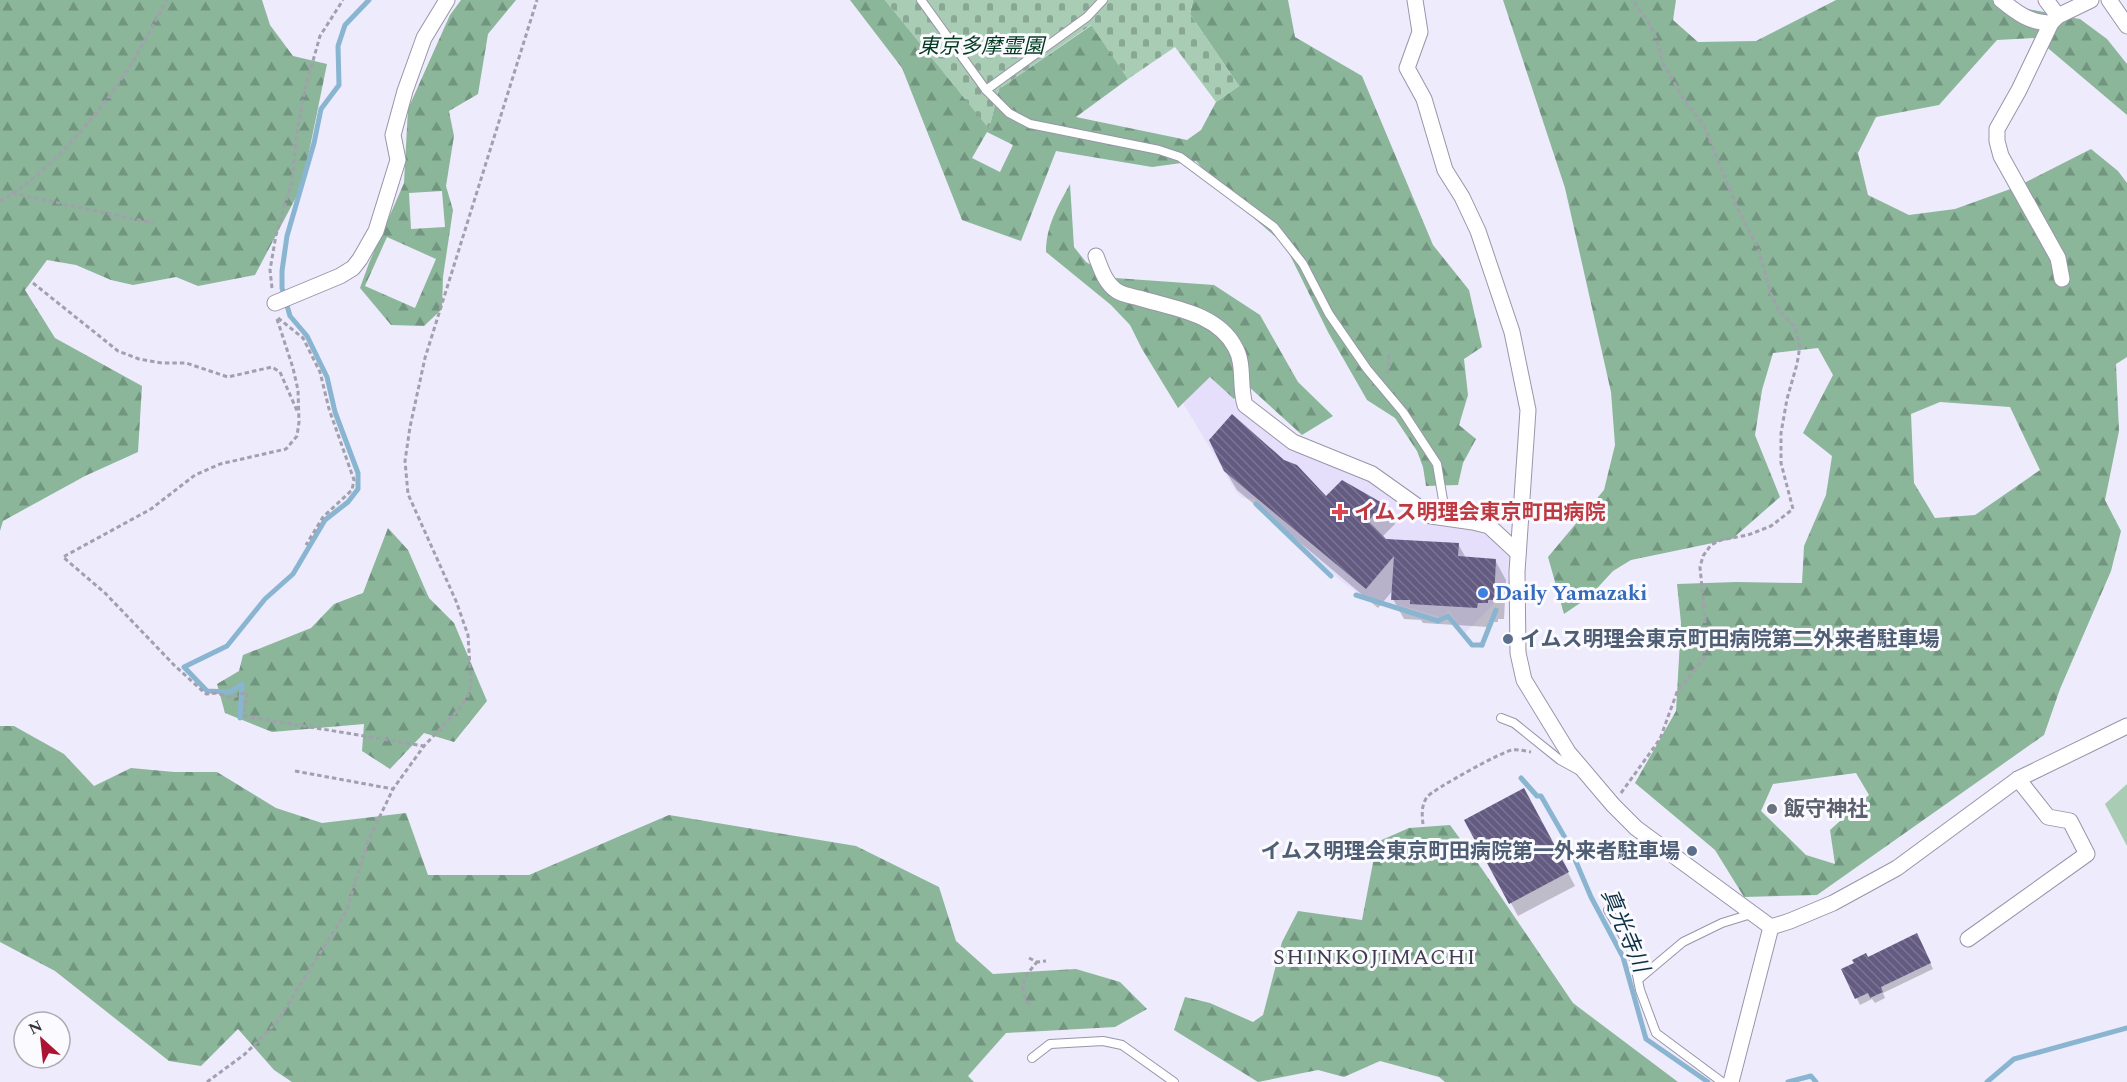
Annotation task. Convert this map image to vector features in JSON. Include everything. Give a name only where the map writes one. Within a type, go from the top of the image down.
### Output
[{"type":"street","points":[[275,308],[295,295],[353,268],[376,231],[398,160],[393,135],[405,91],[424,38],[447,0]]},
{"type":"street","points":[[2001,0],[2023,17],[2039,23],[2054,20],[2091,0]]},
{"type":"street","points":[[2046,0],[2054,20],[1997,129],[1997,141],[2001,156],[2058,258],[2062,279]]},
{"type":"street","points":[[2109,0],[2127,26]]},
{"type":"street","points":[[1414,1],[1420,32],[1407,68],[1424,99],[1445,170],[1462,197],[1478,231],[1512,332],[1528,410],[1518,553],[1517,636],[1520,670],[1568,752],[1613,805],[1636,828],[1771,927]]},
{"type":"street","points":[[1096,256],[1105,278],[1118,292],[1197,314],[1222,331],[1235,346],[1240,360],[1242,396],[1245,405],[1293,442],[1372,474],[1431,516],[1489,526],[1518,553]]},
{"type":"street","points":[[1771,927],[1833,903],[1897,868],[2018,780],[2127,726]]},
{"type":"street","points":[[1968,939],[2087,854],[2070,821],[2048,817],[2018,780]]},
{"type":"street","points":[[1731,1082],[1771,927]]},
{"type":"lane","points":[[921,0],[986,90],[1008,113],[1030,124],[1159,150],[1180,157],[1274,227],[1303,264],[1329,314],[1367,369],[1387,391],[1437,464],[1446,518]]},
{"type":"lane","points":[[986,90],[1087,17],[1103,0]]},
{"type":"lane","points":[[1501,718],[1514,723],[1560,760],[1587,776]]},
{"type":"lane","points":[[1608,910],[1632,951],[1640,990],[1656,1033],[1722,1082]]},
{"type":"lane","points":[[1639,980],[1683,942],[1722,923],[1753,914]]},
{"type":"lane","points":[[1032,1058],[1050,1044],[1103,1041],[1122,1045],[1174,1082]]},
{"type":"path","points":[[0,201],[47,166],[75,137],[108,97],[133,60],[167,0]]},
{"type":"path","points":[[344,0],[320,36],[305,89],[296,138],[292,182],[276,235],[270,270],[275,308],[298,390],[297,436],[286,449],[220,464],[195,476],[151,509],[63,557],[105,593],[175,666],[206,694],[217,693],[231,698],[247,692],[244,716],[424,746]]},
{"type":"path","points":[[207,1082],[245,1054],[276,1023],[346,912],[368,842],[393,789],[424,746],[468,696],[471,684],[468,635],[456,601],[408,494],[405,478],[407,450],[425,358],[537,0]]},
{"type":"path","points":[[1613,805],[1660,739],[1677,692],[1704,658],[1705,621],[1700,567],[1702,556],[1711,545],[1771,526],[1793,509],[1781,463],[1781,443],[1786,399],[1800,346],[1795,327],[1780,312],[1771,294],[1758,248],[1736,205],[1704,126],[1683,98],[1663,63],[1656,38],[1648,21],[1632,0]]},
{"type":"path","points":[[12,193],[153,223]]},
{"type":"path","points":[[33,283],[118,351],[139,359],[162,363],[186,363],[228,377],[272,367],[280,372],[299,414]]},
{"type":"path","points":[[275,308],[303,338],[320,372],[329,409],[354,480],[352,490],[324,516],[306,545]]},
{"type":"path","points":[[1387,391],[1389,351]]},
{"type":"path","points":[[1424,824],[1422,809],[1427,796],[1438,787],[1512,750],[1531,752],[1537,757]]},
{"type":"path","points":[[294,771],[393,789]]},
{"type":"path","points":[[1029,958],[1037,962],[1046,961]]},
{"type":"path","points":[[1029,1005],[1022,993],[1024,981],[1037,962]]},
{"type":"shaded area","name":"イムス明理会東京町田病院","points":[[1210,377],[1234,399],[1240,411],[1291,451],[1317,459],[1368,481],[1430,525],[1474,529],[1505,547],[1510,558],[1509,600],[1498,600],[1465,633],[1449,611],[1440,617],[1358,593],[1340,580],[1254,499],[1242,498],[1235,490],[1183,403]]},
{"type":"green space","points":[[0,0],[262,0],[270,25],[293,56],[327,64],[302,186],[255,275],[198,286],[176,277],[133,285],[111,280],[76,265],[47,260],[25,290],[55,338],[142,386],[138,452],[85,476],[3,521],[0,531]]},
{"type":"green space","points":[[461,0],[516,0],[488,34],[478,94],[449,111],[454,136],[446,186],[453,210],[443,277],[442,309],[424,326],[391,325],[360,288],[404,183],[408,109],[450,15]],"holes":[[[442,191],[445,227],[411,229],[409,193]],[[387,237],[436,259],[415,308],[365,286]]]},
{"type":"green space","points":[[850,0],[885,0],[989,128],[999,89],[1092,25],[1128,79],[1076,117],[1187,140],[1201,130],[1216,102],[1239,86],[1190,14],[1193,0],[1288,0],[1295,37],[1362,76],[1433,245],[1469,290],[1482,347],[1464,359],[1468,395],[1459,425],[1476,439],[1463,463],[1458,485],[1426,486],[1423,467],[1417,451],[1395,418],[1367,400],[1328,332],[1285,245],[1225,193],[1196,161],[1152,167],[1056,151],[1021,241],[962,220],[902,68]],"holes":[[[987,132],[1013,145],[1000,172],[972,158]]]},
{"type":"green space","name":"東京多摩霊園","points":[[885,0],[1193,0],[1190,14],[1239,86],[1216,102],[1175,47],[1128,79],[1091,25],[999,89],[989,129]]},
{"type":"green space","points":[[1503,0],[1676,0],[1673,20],[1698,42],[1756,41],[1836,0],[1992,0],[1997,3],[2080,19],[2107,39],[2127,64],[2127,115],[2036,38],[1997,40],[1939,105],[1876,117],[1858,153],[1868,195],[1909,215],[1955,209],[2016,187],[2091,149],[2118,171],[2127,183],[2127,357],[2116,364],[2119,431],[2105,500],[2121,531],[2111,571],[2060,689],[2044,735],[1817,895],[1744,897],[1715,850],[1635,783],[1676,711],[1681,623],[1677,584],[1802,583],[1804,546],[1826,495],[1832,456],[1803,433],[1833,375],[1818,348],[1773,353],[1762,390],[1755,435],[1780,497],[1732,539],[1631,560],[1613,571],[1589,597],[1564,614],[1548,557],[1604,490],[1615,445],[1611,392],[1565,188]],"holes":[[[1940,402],[2010,407],[2040,470],[1975,515],[1935,518],[1914,483],[1911,414]],[[1856,773],[1869,795],[1830,830],[1835,864],[1806,855],[1761,811],[1773,784]]]},
{"type":"green space","points":[[1070,184],[1074,247],[1086,262],[1115,278],[1214,285],[1260,315],[1298,382],[1333,416],[1302,435],[1248,386],[1234,399],[1210,377],[1178,408],[1130,325],[1111,305],[1046,252],[1050,225]]},
{"type":"green space","points":[[388,528],[408,550],[429,598],[454,623],[487,701],[454,742],[424,733],[390,769],[362,751],[364,724],[272,732],[225,713],[217,684],[239,671],[243,655],[311,628],[334,604],[363,593]]},
{"type":"green space","points":[[0,726],[14,726],[64,754],[94,786],[131,768],[174,772],[217,772],[276,808],[322,823],[406,813],[428,875],[529,875],[669,815],[856,846],[939,887],[956,941],[993,974],[1076,969],[1120,982],[1147,1009],[1115,1027],[1006,1033],[968,1076],[974,1082],[292,1082],[274,1070],[238,1029],[201,1066],[169,1061],[55,971],[0,942]]},
{"type":"green space","points":[[2127,784],[2127,846],[2105,804]]},
{"type":"green space","points":[[1450,825],[1573,1003],[1678,1082],[1445,1082],[1439,1077],[1380,1061],[1344,1077],[1318,1070],[1258,1082],[1174,1030],[1185,997],[1210,1003],[1253,1022],[1263,1015],[1282,942],[1298,911],[1362,920],[1377,842],[1409,828]]},
{"type":"building","name":"イムス明理会東京町田病院","points":[[1232,414],[1284,460],[1297,465],[1326,496],[1342,480],[1384,504],[1368,521],[1386,539],[1459,543],[1458,556],[1496,559],[1494,600],[1488,600],[1488,603],[1478,603],[1477,608],[1410,604],[1410,600],[1391,600],[1394,556],[1366,589],[1224,471],[1209,440]]},
{"type":"building","points":[[1524,788],[1569,872],[1509,904],[1464,820]]},
{"type":"building","points":[[1917,933],[1931,963],[1881,987],[1883,992],[1870,998],[1868,993],[1855,999],[1841,969],[1854,963],[1852,960],[1866,953],[1868,957]]},
{"type":"waterway","points":[[240,718],[242,684],[230,692],[207,691],[184,667],[227,646],[265,599],[293,574],[325,520],[348,502],[358,489],[358,473],[335,412],[327,377],[307,336],[290,316],[282,288],[282,271],[287,236],[314,143],[321,109],[339,85],[338,46],[345,25],[369,0]]},
{"type":"waterway","points":[[1256,504],[1331,576]]},
{"type":"waterway","points":[[1356,595],[1438,621],[1448,616],[1472,645],[1482,645]]},
{"type":"waterway","points":[[1482,645],[1496,610]]},
{"type":"waterway","name":"真光寺川","points":[[1521,778],[1537,796],[1541,796],[1568,843],[1591,897],[1623,957],[1646,1039],[1708,1082]]},
{"type":"waterway","name":"真光寺川","points":[[1987,1082],[2014,1059],[2127,1028]]},
{"type":"waterway","name":"真光寺川","points":[[1788,1082],[1811,1076],[1816,1082]]},
{"type":"place","name":"イムス明理会東京町田病院","points":[[1340,512]]},
{"type":"place","name":"Daily Yamazaki","points":[[1483,593]]},
{"type":"place","name":"イムス明理会東京町田病院第二外来者駐車場","points":[[1508,639]]},
{"type":"place","name":"飯守神社","points":[[1772,809]]},
{"type":"place","name":"イムス明理会東京町田病院第一外来者駐車場","points":[[1692,851]]},
{"type":"district","name":"SHINKOJIMACHI","points":[[1375,956]]}]
